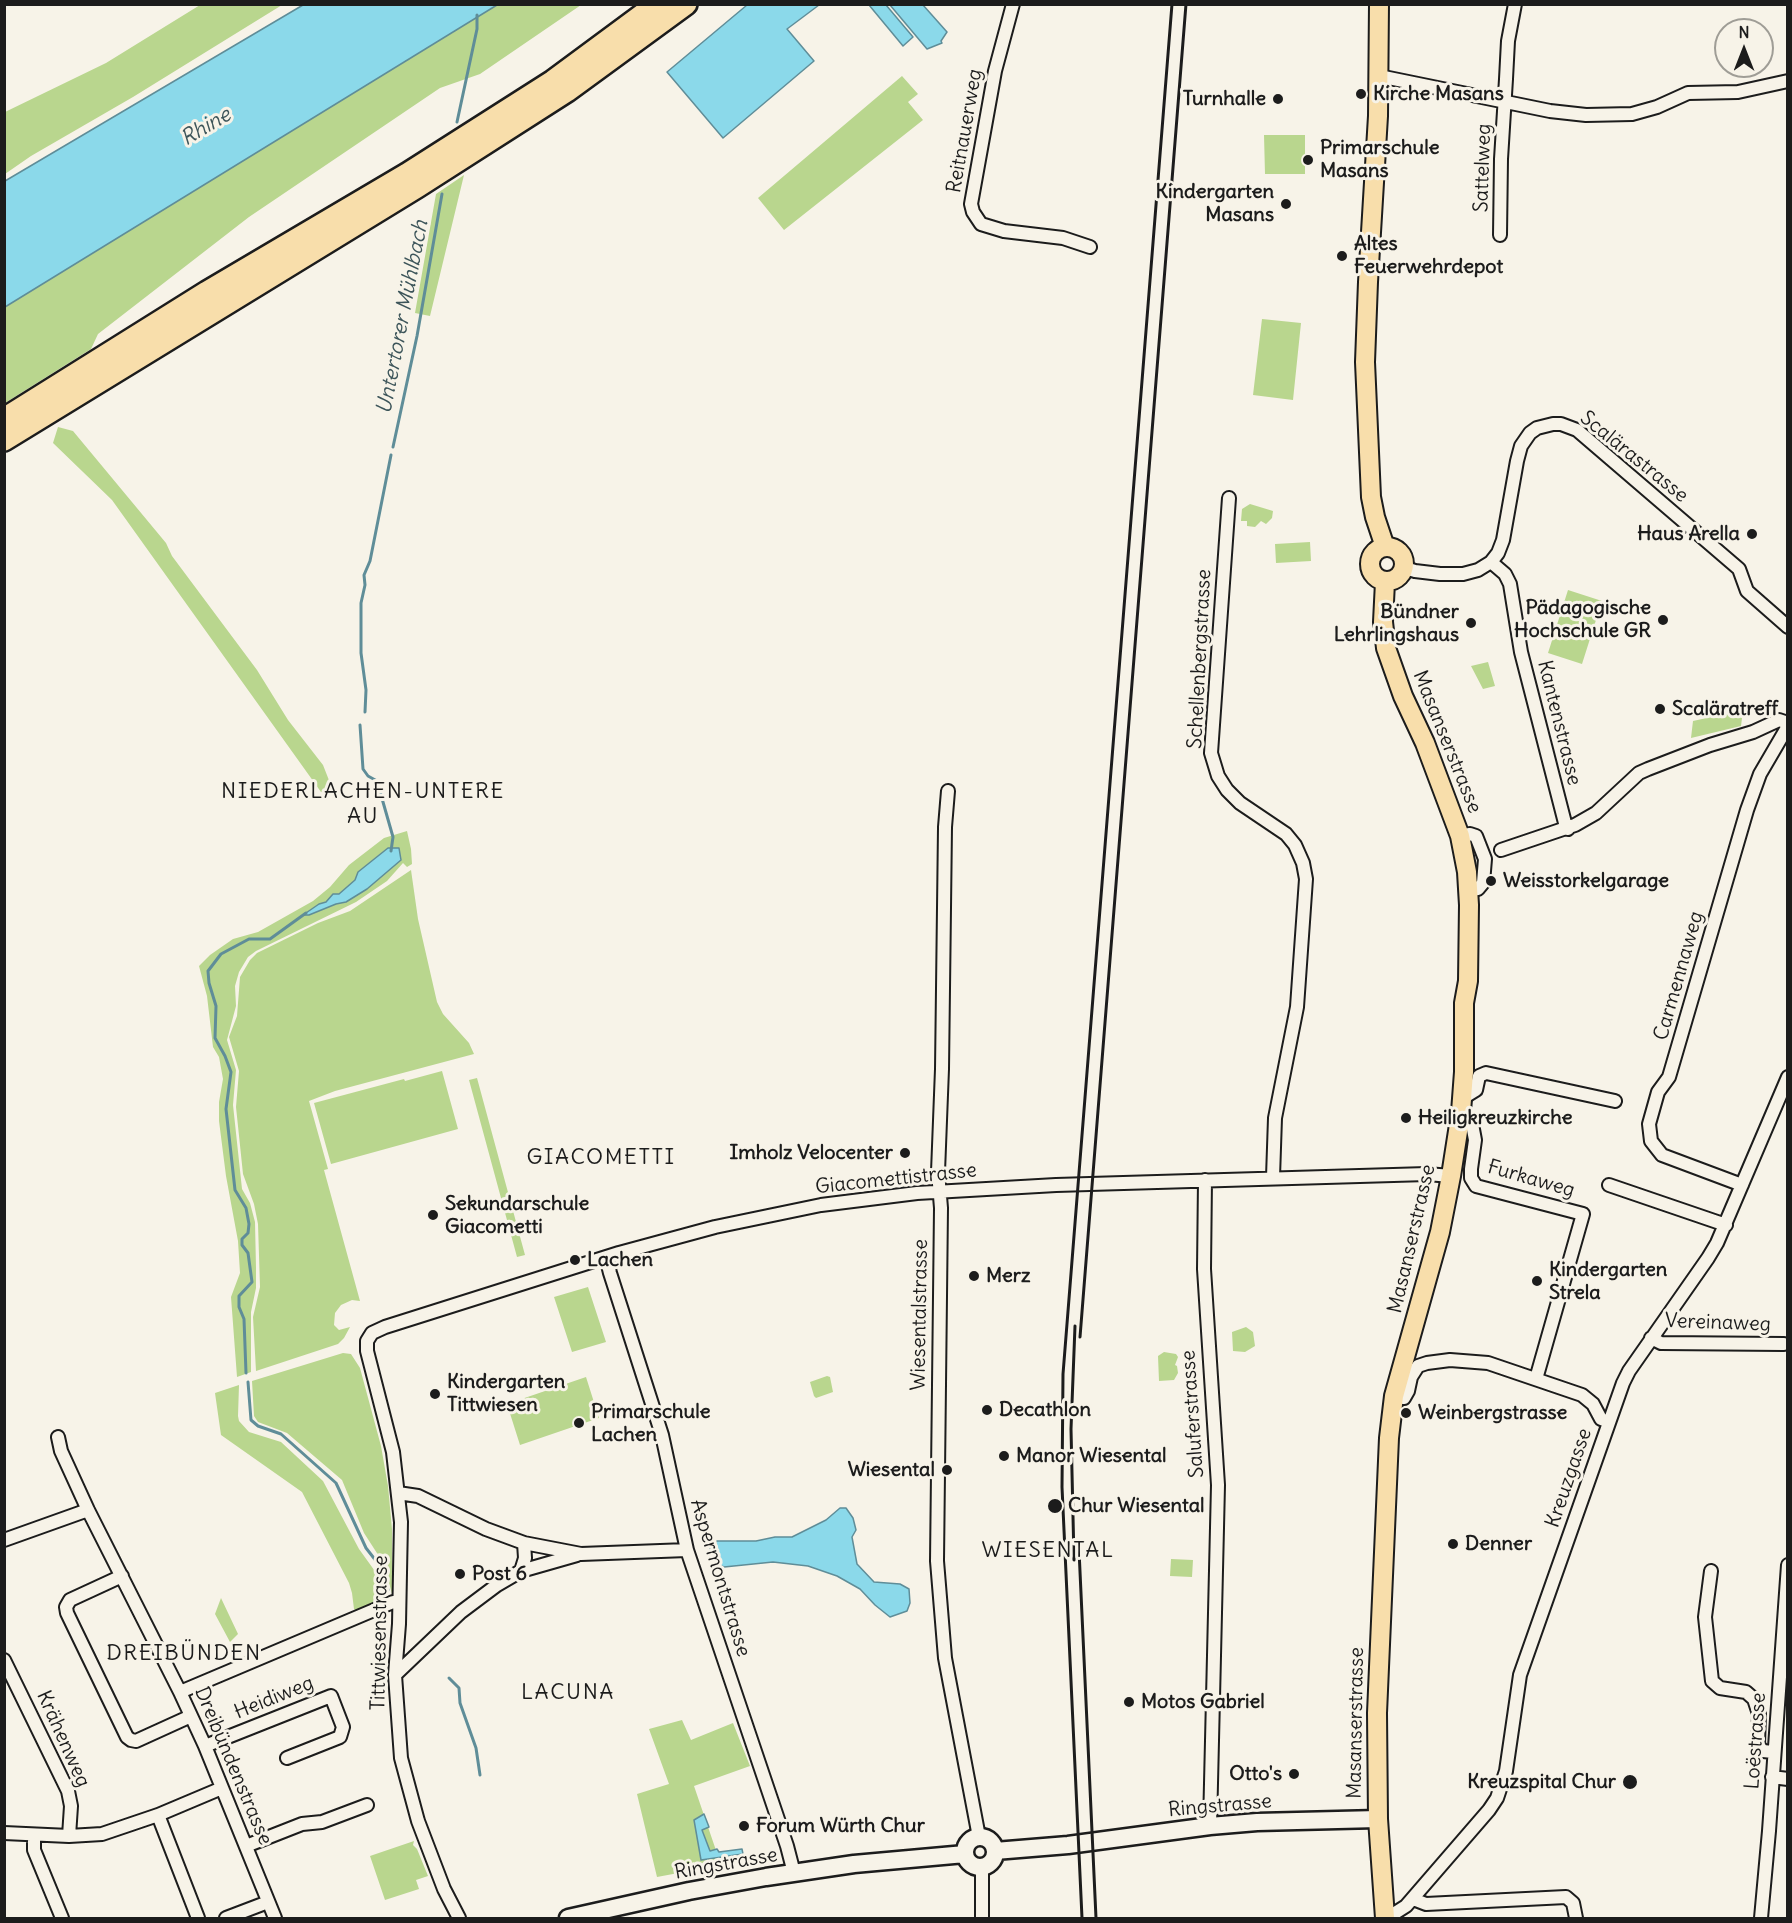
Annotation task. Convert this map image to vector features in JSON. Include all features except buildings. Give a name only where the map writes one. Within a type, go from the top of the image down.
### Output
[{"type":"highway","points":[[4,419],[207,292],[407,174],[553,81],[657,4]]},
{"type":"highway","points":[[4,440],[427,181],[567,91],[686,4]]},
{"type":"main road","points":[[1379,4],[1379,76],[1365,362],[1371,497],[1385,547]]},
{"type":"main road","points":[[1385,547],[1391,547],[1400,552],[1405,568],[1400,577],[1385,582],[1375,577],[1370,561],[1376,552],[1385,547]]},
{"type":"main road","name":"Masanserstrasse","points":[[1385,582],[1383,622],[1386,648],[1403,696],[1425,742],[1460,836],[1469,890],[1468,981],[1464,1003],[1462,1105],[1436,1251],[1394,1396],[1388,1454],[1377,1713],[1378,1819],[1385,1916]]},
{"type":"main road","name":"Ringstrasse","points":[[995,1851],[1068,1845],[1257,1822],[1378,1819]]},
{"type":"main road","points":[[979,1837],[991,1842],[995,1851],[992,1861],[982,1867],[971,1864],[965,1854],[968,1842],[979,1837]]},
{"type":"main road","name":"Ringstrasse","points":[[568,1918],[610,1914],[689,1891],[794,1873],[854,1864],[965,1854]]},
{"type":"street","name":"Reitnauerweg","points":[[1013,4],[995,71],[971,204],[973,212],[981,224],[1004,231],[1063,238],[1090,247]]},
{"type":"street","name":"Sattelweg","points":[[1500,235],[1501,159],[1508,41],[1515,4]]},
{"type":"street","points":[[1379,76],[1570,114],[1620,115],[1643,112],[1688,93],[1738,92],[1788,81]]},
{"type":"street","name":"Scalärastrasse","points":[[1491,562],[1503,540],[1521,446],[1530,433],[1537,428],[1562,424],[1576,430],[1739,568],[1748,591],[1788,627]]},
{"type":"street","name":"Schellenbergstrasse","points":[[1228,498],[1211,753],[1218,776],[1227,790],[1240,803],[1286,834],[1295,845],[1303,863],[1306,879],[1297,1007],[1275,1118],[1273,1177]]},
{"type":"street","points":[[1405,568],[1440,574],[1463,574],[1478,570],[1491,562]]},
{"type":"street","name":"Kantenstrasse","points":[[1491,562],[1505,574],[1510,584],[1521,652],[1568,829]]},
{"type":"street","points":[[1501,850],[1568,829],[1596,813],[1640,773],[1648,769],[1718,742],[1753,732],[1779,720],[1788,724]]},
{"type":"street","name":"Carmennaweg","points":[[1742,1185],[1662,1155],[1651,1141],[1649,1124],[1658,1092],[1670,1077],[1747,810],[1760,774],[1788,724]]},
{"type":"street","name":"Wiesentalstrasse","points":[[948,790],[945,827],[939,1191],[941,1208],[938,1561],[940,1606],[950,1688],[979,1837]]},
{"type":"street","points":[[1462,1105],[1476,1090],[1479,1076],[1486,1073],[1615,1101]]},
{"type":"street","name":"Kreuzgasse","points":[[1385,1916],[1399,1911],[1413,1899],[1489,1810],[1502,1785],[1520,1675],[1626,1377],[1708,1258],[1726,1225],[1788,1077]]},
{"type":"street","name":"Furkaweg","points":[[1462,1105],[1472,1124],[1474,1134],[1471,1178],[1476,1186],[1583,1214],[1536,1379]]},
{"type":"street","name":"Giacomettistrasse","points":[[367,1341],[372,1333],[378,1330],[606,1257],[758,1217],[821,1205],[939,1191],[1273,1177],[1427,1174],[1451,1176]]},
{"type":"street","name":"Saluferstrasse","points":[[1205,1180],[1204,1269],[1218,1505],[1210,1826]]},
{"type":"street","points":[[1609,1185],[1726,1225]]},
{"type":"street","name":"Aspermontstrasse","points":[[606,1257],[662,1435],[687,1550],[784,1836],[794,1873]]},
{"type":"street","name":"Vereinaweg","points":[[1651,1338],[1661,1343],[1784,1344]]},
{"type":"street","name":"Tittwiesenstrasse","points":[[367,1341],[393,1452],[401,1522],[395,1675],[401,1758],[421,1829],[444,1889],[459,1918]]},
{"type":"street","points":[[1394,1396],[1404,1398],[1408,1392],[1411,1377],[1418,1366],[1438,1361],[1488,1363],[1589,1399],[1601,1419],[1609,1422]]},
{"type":"street","name":"Dreibündenstrasse","points":[[58,1437],[61,1451],[88,1510],[205,1746],[274,1918]]},
{"type":"street","points":[[398,1493],[418,1496],[462,1519],[524,1544],[581,1554],[687,1550]]},
{"type":"street","points":[[4,1539],[88,1510]]},
{"type":"street","points":[[521,1571],[525,1558],[524,1544]]},
{"type":"street","points":[[395,1675],[461,1612],[497,1585],[521,1571],[581,1554]]},
{"type":"street","name":"Loëstrasse","points":[[1761,1918],[1788,1565]]},
{"type":"street","points":[[1711,1571],[1705,1617],[1712,1681],[1720,1688],[1741,1690],[1754,1699],[1759,1714],[1758,1745],[1763,1751],[1773,1752]]},
{"type":"street","points":[[122,1576],[70,1600],[66,1607],[127,1737],[136,1741],[191,1716]]},
{"type":"street","points":[[180,1692],[393,1602],[399,1603]]},
{"type":"street","name":"Krähenweg","points":[[4,1660],[68,1791],[71,1806],[69,1836]]},
{"type":"street","name":"Heidiweg","points":[[205,1746],[331,1696],[343,1727],[340,1737],[287,1758]]},
{"type":"street","points":[[1772,1777],[1788,1779]]},
{"type":"street","points":[[4,1833],[69,1836],[116,1831],[222,1788]]},
{"type":"street","points":[[246,1846],[302,1824],[322,1822],[367,1804]]},
{"type":"street","points":[[158,1815],[198,1918]]},
{"type":"street","points":[[34,1835],[34,1850],[62,1918]]},
{"type":"street","points":[[982,1867],[982,1918]]},
{"type":"street","points":[[1413,1899],[1426,1904],[1566,1898],[1573,1903],[1576,1918]]},
{"type":"street","points":[[226,1918],[268,1902]]},
{"type":"green space","points":[[200,5],[282,5],[133,97],[31,156],[5,174],[5,112],[106,63]]},
{"type":"green space","points":[[497,5],[581,5],[480,74],[440,88],[249,217],[98,334],[91,349],[5,403],[5,307]]},
{"type":"green space","points":[[902,76],[918,94],[908,102],[923,120],[784,230],[758,198]]},
{"type":"green space","points":[[1264,135],[1305,135],[1305,174],[1265,174]]},
{"type":"green space","points":[[464,175],[430,316],[415,313],[436,194]]},
{"type":"green space","points":[[1262,319],[1301,323],[1293,400],[1253,395]]},
{"type":"green space","points":[[58,427],[73,431],[166,543],[172,556],[257,670],[288,720],[323,765],[334,793],[321,792],[112,500],[53,443]]},
{"type":"green space","points":[[1250,504],[1273,511],[1272,518],[1266,524],[1261,521],[1255,527],[1247,526],[1247,521],[1241,521],[1242,509]]},
{"type":"green space","points":[[1310,542],[1311,561],[1276,563],[1275,544]]},
{"type":"green space","points":[[1568,590],[1602,601],[1582,664],[1548,653]]},
{"type":"green space","points":[[1488,662],[1495,686],[1483,689],[1471,666]]},
{"type":"green space","points":[[1743,710],[1741,726],[1691,738],[1693,721]]},
{"type":"green space","points":[[407,831],[412,864],[407,867],[403,863],[387,881],[356,902],[256,951],[248,957],[239,972],[235,986],[236,1006],[227,1040],[236,1070],[233,1105],[242,1189],[250,1203],[255,1222],[256,1288],[251,1312],[251,1372],[237,1377],[231,1297],[240,1273],[238,1241],[219,1121],[219,1102],[223,1079],[219,1057],[213,1047],[207,996],[199,966],[233,939],[258,932],[313,901],[330,887],[349,865],[384,838]]},
{"type":"green space","points":[[411,870],[418,919],[437,1002],[443,1014],[469,1043],[474,1054],[335,1091],[309,1101],[328,1169],[324,1170],[360,1301],[352,1300],[341,1305],[335,1313],[334,1325],[339,1330],[350,1327],[338,1344],[256,1371],[253,1317],[260,1287],[258,1224],[254,1204],[243,1174],[236,1107],[239,1071],[229,1037],[237,1016],[240,977],[257,953],[318,923],[350,911]]},
{"type":"green space","points":[[442,1071],[458,1129],[331,1164],[314,1103]]},
{"type":"green space","points":[[477,1078],[525,1255],[517,1257],[469,1080]]},
{"type":"green space","points":[[588,1287],[606,1342],[572,1352],[554,1297]]},
{"type":"green space","points":[[1246,1327],[1253,1332],[1255,1346],[1245,1352],[1233,1351],[1232,1332]]},
{"type":"green space","points":[[1164,1352],[1176,1354],[1178,1357],[1175,1365],[1178,1373],[1174,1380],[1159,1381],[1158,1356]]},
{"type":"green space","points":[[343,1353],[351,1354],[360,1368],[381,1446],[392,1529],[392,1594],[384,1564],[364,1533],[342,1480],[287,1433],[258,1422],[254,1416],[252,1381]]},
{"type":"green space","points":[[586,1377],[599,1418],[520,1445],[507,1404]]},
{"type":"green space","points":[[830,1377],[833,1392],[816,1398],[810,1382]]},
{"type":"green space","points":[[239,1385],[239,1421],[249,1432],[281,1442],[323,1481],[359,1549],[377,1574],[385,1600],[358,1611],[354,1609],[349,1583],[302,1492],[221,1435],[215,1393]]},
{"type":"green space","points":[[1171,1559],[1193,1560],[1192,1577],[1170,1576]]},
{"type":"green space","points":[[221,1598],[238,1634],[230,1642],[215,1614]]},
{"type":"green space","points":[[682,1720],[691,1740],[733,1723],[750,1766],[694,1786],[721,1865],[657,1877],[637,1794],[669,1784],[649,1729]]},
{"type":"green space","points":[[414,1841],[413,1845],[417,1849],[428,1876],[416,1880],[419,1889],[385,1900],[370,1856]]},
{"type":"water","name":"Rhine","points":[[303,5],[497,5],[5,307],[5,181]]},
{"type":"water","points":[[747,5],[819,5],[787,29],[814,61],[723,138],[667,72]]},
{"type":"water","points":[[869,5],[886,5],[913,37],[903,46]]},
{"type":"water","points":[[890,5],[923,5],[947,32],[942,43],[927,49]]},
{"type":"water","points":[[388,848],[399,848],[401,860],[367,889],[346,902],[303,915],[326,902],[333,894],[339,894],[355,880],[358,872]]},
{"type":"water","points":[[840,1508],[846,1508],[853,1518],[856,1530],[852,1537],[857,1564],[874,1582],[900,1584],[909,1589],[910,1603],[907,1611],[890,1617],[860,1589],[837,1576],[808,1566],[773,1562],[724,1567],[714,1563],[709,1556],[710,1549],[717,1541],[756,1541],[775,1537],[792,1537],[826,1520]]},
{"type":"water","points":[[704,1814],[709,1827],[702,1830],[710,1851],[742,1849],[743,1854],[701,1860],[694,1820]]},
{"type":"waterway","name":"Untertorer Mühlbach","points":[[457,122],[477,29],[477,15]]},
{"type":"waterway","name":"Untertorer Mühlbach","points":[[393,447],[417,336],[442,194]]},
{"type":"waterway","name":"Untertorer Mühlbach","points":[[365,712],[366,690],[361,653],[361,603],[365,585],[364,575],[370,561],[391,455]]},
{"type":"waterway","name":"Untertorer Mühlbach","points":[[360,725],[363,769],[368,776],[377,781],[393,837],[391,851]]},
{"type":"waterway","name":"Untertorer Mühlbach","points":[[246,1373],[244,1319],[239,1307],[239,1296],[252,1282],[248,1253],[242,1245],[242,1239],[248,1233],[249,1224],[246,1208],[235,1190],[226,1109],[231,1072],[215,1038],[216,1006],[208,971],[221,954],[249,939],[270,939],[306,913]]},
{"type":"waterway","name":"Untertorer Mühlbach","points":[[248,1382],[251,1420],[258,1426],[281,1434],[336,1483],[366,1548],[380,1566],[388,1590]]},
{"type":"waterway","name":"Untertorer Mühlbach","points":[[449,1678],[459,1688],[460,1703],[476,1748],[480,1775]]},
{"type":"railway","points":[[1082,1918],[1062,1487],[1063,1374],[1172,4]]},
{"type":"railway","points":[[1080,1337],[1186,4]]},
{"type":"railway","points":[[1074,1560],[1071,1429],[1075,1326]]},
{"type":"railway","points":[[1079,1550],[1096,1918]]},
{"type":"place","name":"Kirche Masans","points":[[1361,94]]},
{"type":"place","name":"Turnhalle","points":[[1278,99]]},
{"type":"place","name":"Primarschule Masans","points":[[1308,160]]},
{"type":"place","name":"Kindergarten Masans","points":[[1286,204]]},
{"type":"place","name":"Altes Feuerwehrdepot","points":[[1342,256]]},
{"type":"place","name":"Haus Arella","points":[[1752,534]]},
{"type":"place","name":"Pädagogische Hochschule GR","points":[[1663,620]]},
{"type":"place","name":"Bündner Lehrlingshaus","points":[[1471,623]]},
{"type":"place","name":"Scaläratreff","points":[[1660,709]]},
{"type":"place","name":"Weisstorkelgarage","points":[[1491,881]]},
{"type":"place","name":"Heiligkreuzkirche","points":[[1406,1118]]},
{"type":"place","name":"Imholz Velocenter","points":[[905,1153]]},
{"type":"place","name":"Sekundarschule Giacometti","points":[[433,1215]]},
{"type":"place","name":"Lachen","points":[[575,1260]]},
{"type":"place","name":"Merz","points":[[974,1276]]},
{"type":"place","name":"Kindergarten Strela","points":[[1537,1281]]},
{"type":"place","name":"Kindergarten Tittwiesen","points":[[435,1394]]},
{"type":"place","name":"Decathlon","points":[[987,1410]]},
{"type":"place","name":"Weinbergstrasse","points":[[1406,1413]]},
{"type":"place","name":"Primarschule Lachen","points":[[579,1423]]},
{"type":"place","name":"Manor Wiesental","points":[[1004,1456]]},
{"type":"place","name":"Wiesental","points":[[947,1470]]},
{"type":"place","name":"Chur Wiesental","points":[[1055,1506]]},
{"type":"place","name":"Denner","points":[[1453,1544]]},
{"type":"place","name":"Post 6","points":[[460,1574]]},
{"type":"place","name":"Motos Gabriel","points":[[1129,1702]]},
{"type":"place","name":"Otto's","points":[[1294,1774]]},
{"type":"place","name":"Kreuzspital Chur","points":[[1630,1782]]},
{"type":"place","name":"Forum Würth Chur","points":[[744,1826]]},
{"type":"district","name":"NIEDERLACHEN-UNTERE AU","points":[[363,804]]},
{"type":"district","name":"GIACOMETTI","points":[[601,1158]]},
{"type":"district","name":"WIESENTAL","points":[[1048,1551]]},
{"type":"district","name":"DREIBÜNDEN","points":[[184,1654]]},
{"type":"district","name":"LACUNA","points":[[568,1693]]}]
